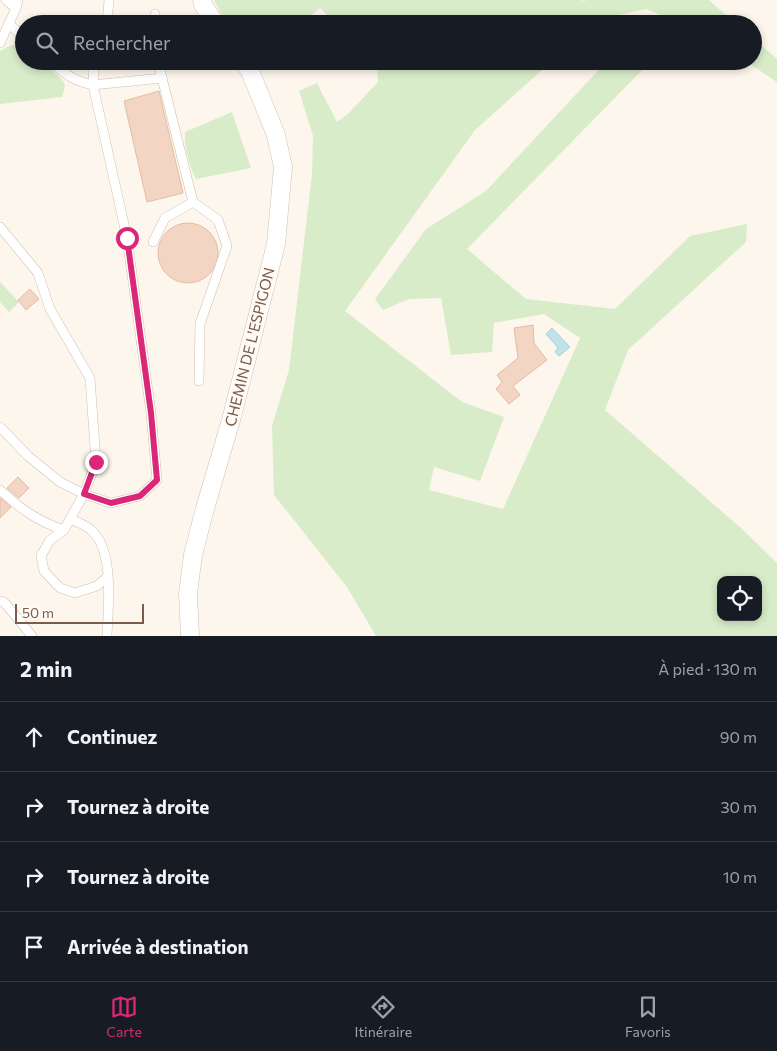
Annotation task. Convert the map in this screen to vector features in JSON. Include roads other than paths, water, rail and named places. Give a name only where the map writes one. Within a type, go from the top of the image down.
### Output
[{"type":"street","points":[[202,0],[210,15]]},
{"type":"street","name":"CHEMIN DE L'ESPIGON","points":[[190,636],[188,593],[193,555],[233,414],[276,244],[283,168],[278,143],[250,70]]},
{"type":"lane","points":[[0,43],[17,4],[6,0]]},
{"type":"lane","points":[[108,15],[109,0]]},
{"type":"lane","points":[[9,24],[15,29]]},
{"type":"lane","points":[[60,70],[78,82],[93,86],[162,78]]},
{"type":"lane","points":[[0,427],[28,456],[60,482],[84,494],[111,503],[140,496],[157,480],[151,413],[127,238],[93,86],[94,70]]},
{"type":"lane","points":[[160,70],[193,202],[218,220],[227,246],[200,324],[200,381]]},
{"type":"lane","points":[[153,242],[165,218],[193,202]]},
{"type":"lane","points":[[0,226],[38,273],[50,309],[90,378],[96,462],[84,494],[64,530],[50,540],[41,556],[44,571],[60,588],[75,593],[97,586],[107,577]]},
{"type":"lane","points":[[0,490],[16,504],[44,523],[64,530]]},
{"type":"lane","points":[[70,519],[91,530],[104,547],[107,577],[107,636]]},
{"type":"lane","points":[[0,601],[4,602],[32,636]]},
{"type":"water","points":[[552,328],[570,347],[559,356],[555,352],[558,348],[546,334]]}]
